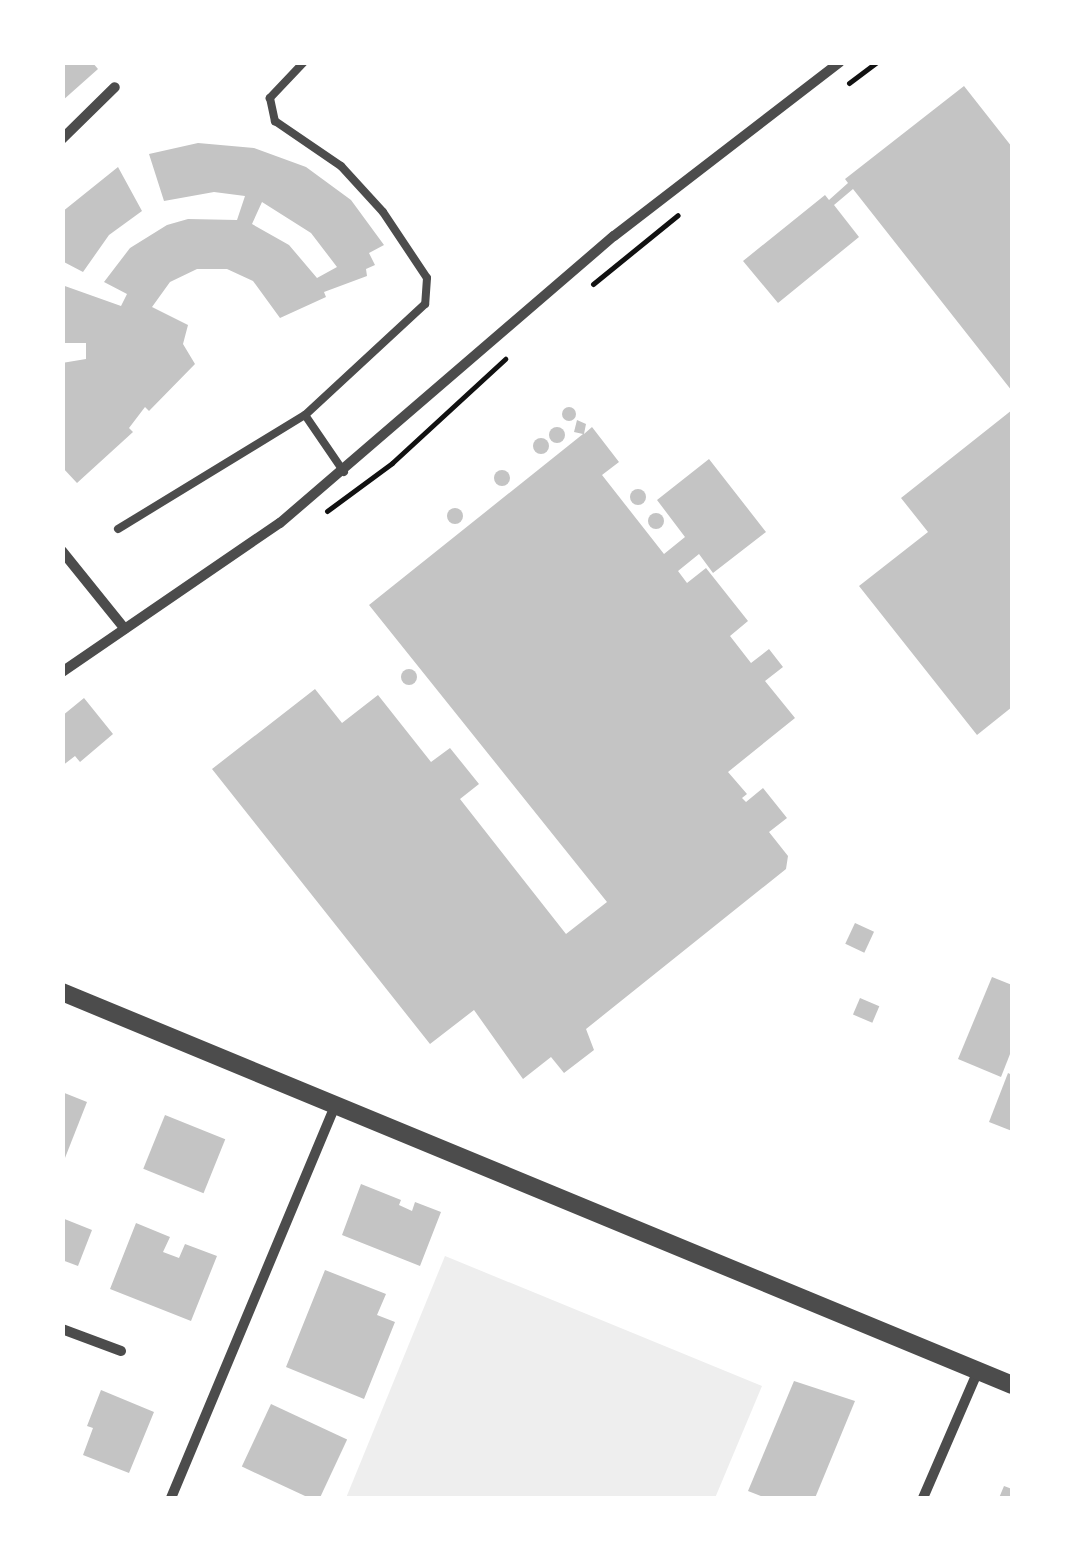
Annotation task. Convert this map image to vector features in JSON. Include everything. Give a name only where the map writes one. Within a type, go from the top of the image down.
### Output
[{"type":"street","points":[[62,672],[280,523],[344,472],[614,236],[840,62]]},
{"type":"street","points":[[62,139],[115,87]]},
{"type":"street","points":[[62,551],[126,628]]},
{"type":"street","points":[[62,992],[1012,1385]]},
{"type":"street","points":[[171,1498],[335,1106]]},
{"type":"street","points":[[62,1329],[121,1351]]},
{"type":"street","points":[[923,1498],[978,1371]]},
{"type":"lane","points":[[118,529],[305,415],[425,304],[428,278],[383,212],[341,166],[275,121],[270,98],[304,62]]},
{"type":"lane","points":[[305,415],[344,472]]},
{"type":"shaded area","points":[[445,1256],[762,1386],[715,1498],[346,1498]]},
{"type":"building","points":[[62,62],[92,62],[98,69],[62,101]]},
{"type":"building","points":[[964,86],[1012,147],[1012,391],[853,189],[834,205],[859,237],[778,303],[743,261],[825,195],[829,200],[848,183],[845,179]]},
{"type":"building","points":[[198,143],[254,148],[306,167],[351,200],[384,245],[369,253],[375,265],[366,269],[367,276],[324,292],[326,297],[280,318],[253,281],[227,269],[197,269],[170,282],[152,307],[188,325],[183,344],[195,364],[149,411],[145,407],[129,428],[133,432],[77,483],[62,467],[62,363],[86,359],[86,343],[62,343],[62,285],[121,306],[127,294],[104,282],[130,248],[167,225],[188,219],[237,220],[245,196],[214,192],[164,201],[149,154]],"holes":[[[262,202],[311,233],[337,267],[317,278],[289,245],[252,224]]]},
{"type":"building","points":[[118,167],[142,211],[109,235],[83,272],[62,261],[62,212]]},
{"type":"building","points":[[569,407],[576,414],[569,421],[562,414]]},
{"type":"building","points":[[1012,410],[1012,707],[977,735],[859,586],[928,532],[901,498]]},
{"type":"building","points":[[577,420],[586,424],[584,434],[592,427],[619,462],[602,475],[664,554],[685,537],[657,500],[709,459],[766,532],[713,573],[699,554],[678,571],[687,583],[706,568],[748,621],[730,636],[751,663],[769,649],[783,667],[765,681],[795,718],[728,772],[747,794],[742,798],[746,802],[763,788],[787,818],[769,832],[788,856],[786,869],[586,1029],[594,1050],[564,1073],[551,1057],[523,1079],[474,1010],[430,1044],[212,769],[315,689],[342,723],[378,695],[431,762],[450,748],[479,784],[460,799],[566,934],[607,902],[369,605],[583,434],[574,432]]},
{"type":"building","points":[[557,427],[565,435],[557,443],[549,435]]},
{"type":"building","points":[[541,438],[549,446],[541,454],[533,446]]},
{"type":"building","points":[[502,470],[510,478],[502,486],[494,478]]},
{"type":"building","points":[[638,489],[646,497],[638,505],[630,497]]},
{"type":"building","points":[[455,508],[463,516],[455,524],[447,516]]},
{"type":"building","points":[[656,513],[664,521],[656,529],[648,521]]},
{"type":"building","points":[[409,669],[417,677],[409,685],[401,677]]},
{"type":"building","points":[[84,698],[113,734],[80,762],[75,756],[62,766],[62,716]]},
{"type":"building","points":[[855,923],[874,932],[864,953],[845,944]]},
{"type":"building","points":[[992,977],[1012,985],[1012,1049],[1001,1077],[958,1059]]},
{"type":"building","points":[[860,998],[879,1006],[872,1023],[853,1015]]},
{"type":"building","points":[[1008,1073],[1012,1075],[1012,1131],[989,1122]]},
{"type":"building","points":[[62,1092],[87,1102],[63,1163],[62,1163]]},
{"type":"building","points":[[165,1115],[225,1139],[204,1193],[143,1169]]},
{"type":"building","points":[[361,1184],[401,1200],[399,1205],[412,1211],[415,1202],[441,1212],[420,1266],[342,1235]]},
{"type":"building","points":[[62,1218],[92,1230],[78,1266],[62,1260]]},
{"type":"building","points":[[136,1223],[170,1237],[163,1252],[179,1258],[185,1244],[217,1256],[191,1321],[110,1289]]},
{"type":"building","points":[[325,1270],[386,1294],[377,1315],[395,1322],[364,1399],[286,1367]]},
{"type":"building","points":[[794,1381],[855,1401],[815,1498],[766,1498],[748,1491]]},
{"type":"building","points":[[101,1390],[154,1412],[129,1473],[83,1455],[93,1428],[87,1426]]},
{"type":"building","points":[[271,1404],[347,1439],[320,1498],[309,1498],[242,1467]]},
{"type":"building","points":[[1004,1486],[1012,1489],[1012,1498],[999,1498]]}]
